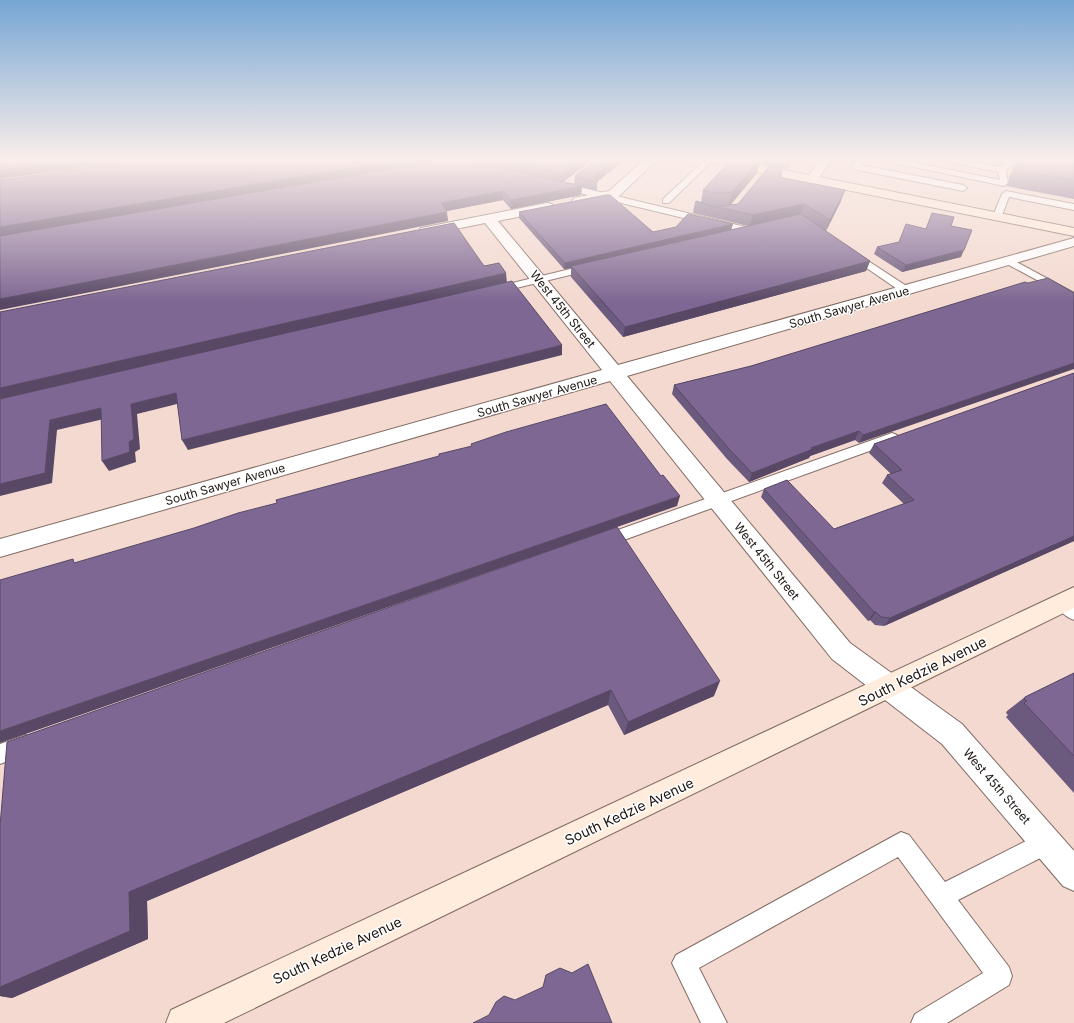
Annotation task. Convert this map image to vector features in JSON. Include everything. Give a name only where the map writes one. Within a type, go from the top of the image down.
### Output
[{"type":"main road","points":[[951,207],[1074,232]]},
{"type":"main road","name":"South Kedzie Avenue","points":[[184,1023],[889,687],[1070,604]]},
{"type":"street","points":[[412,234],[548,207]]},
{"type":"street","name":"West 45th Street","points":[[489,219],[841,651],[952,734],[1074,875]]},
{"type":"street","name":"South Sawyer Avenue","points":[[0,548],[1011,262],[1074,242]]},
{"type":"lane","points":[[663,207],[750,230]]},
{"type":"lane","points":[[688,207],[712,213],[718,213]]},
{"type":"lane","points":[[998,216],[1001,207]]},
{"type":"lane","points":[[727,236],[764,227]]},
{"type":"lane","points":[[844,249],[907,291]]},
{"type":"lane","points":[[1011,262],[1074,297]]},
{"type":"lane","points":[[484,292],[603,265]]},
{"type":"lane","points":[[590,546],[909,432]]},
{"type":"lane","points":[[0,754],[37,741]]},
{"type":"lane","points":[[941,896],[1046,842]]},
{"type":"lane","points":[[714,1023],[684,963],[901,843],[1000,976],[924,1023]]},
{"type":"building","points":[[0,207],[121,207],[0,227]]},
{"type":"building","points":[[170,207],[443,207],[447,212],[0,299],[0,236]]},
{"type":"building","points":[[546,207],[624,207],[653,232],[676,227],[688,214],[733,224],[565,263],[519,212]]},
{"type":"building","points":[[716,207],[791,207],[753,215]]},
{"type":"building","points":[[808,207],[837,207],[830,220]]},
{"type":"building","points":[[932,213],[954,217],[951,226],[972,230],[964,250],[906,265],[877,247],[899,242],[906,224],[926,229]]},
{"type":"building","points":[[801,214],[870,261],[625,327],[571,266]]},
{"type":"building","points":[[454,223],[484,266],[499,263],[506,273],[0,388],[0,312]]},
{"type":"building","points":[[1048,278],[1074,293],[1074,363],[863,435],[859,431],[811,448],[813,449],[752,473],[730,450],[674,385],[751,366],[1025,282],[1028,283]]},
{"type":"building","points":[[512,281],[562,345],[182,440],[176,393],[131,404],[134,439],[129,442],[130,452],[102,461],[101,408],[50,420],[45,473],[0,484],[0,399]]},
{"type":"building","points":[[1074,373],[1074,536],[890,618],[881,617],[874,612],[764,489],[787,480],[834,529],[914,500],[887,475],[902,470],[874,444]]},
{"type":"building","points":[[606,404],[661,476],[663,475],[680,496],[0,731],[0,580],[73,559],[74,563],[194,528],[238,513],[277,503],[276,500],[439,456],[439,454],[472,446],[471,444],[506,432]]},
{"type":"building","points":[[617,527],[720,681],[628,722],[611,690],[129,892],[130,931],[0,987],[0,826],[7,742]]},
{"type":"building","points":[[1074,673],[1074,756],[1024,703],[1027,701],[1024,699],[1025,697]]},
{"type":"building","points":[[588,964],[612,1023],[473,1023],[489,1015],[496,1002],[504,996],[515,1000],[543,987],[546,975],[560,968],[572,973]]}]
